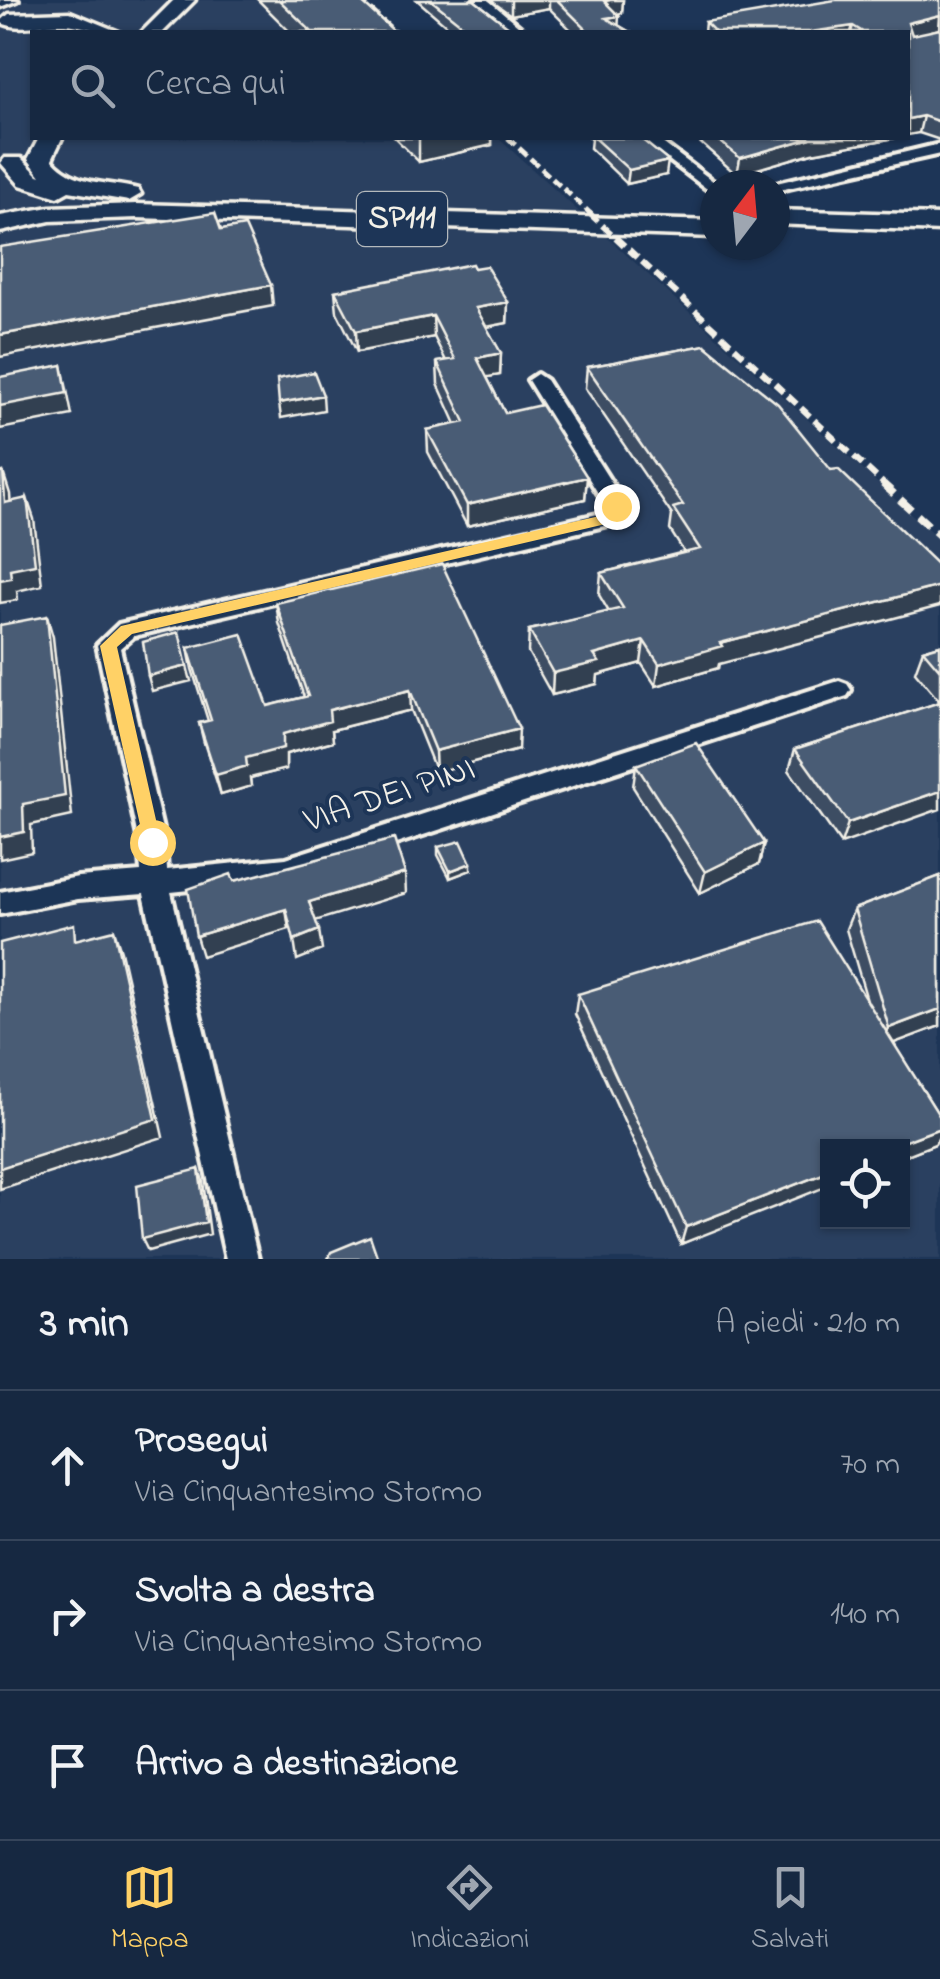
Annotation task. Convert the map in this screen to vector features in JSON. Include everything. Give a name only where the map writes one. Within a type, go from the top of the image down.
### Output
[{"type":"main road","points":[[154,30],[185,0]]},
{"type":"main road","points":[[74,9],[106,30]]},
{"type":"main road","points":[[5,11],[74,9],[125,30]]},
{"type":"main road","points":[[4,163],[30,134]]},
{"type":"main road","name":"SP111","points":[[49,140],[40,159],[52,175],[98,190],[154,197]]},
{"type":"main road","name":"SP111","points":[[4,163],[29,180],[68,193],[700,215]]},
{"type":"main road","name":"SP111","points":[[0,224],[88,211],[700,229]]},
{"type":"main road","points":[[790,217],[940,222]]},
{"type":"main road","points":[[790,231],[940,236]]},
{"type":"street","points":[[480,0],[518,30]]},
{"type":"street","points":[[650,140],[700,179]]},
{"type":"street","points":[[790,183],[940,149]]},
{"type":"street","points":[[242,1259],[155,882],[152,842],[108,646],[126,630],[610,518],[616,506],[537,380]]},
{"type":"street","name":"VIA DEI PINI","points":[[0,903],[78,888],[286,869],[839,690]]},
{"type":"shaded area","points":[[0,0],[342,0],[376,30],[30,30],[30,140],[500,140],[940,540],[940,1259],[0,1259]]},
{"type":"building","points":[[279,0],[359,0],[393,30],[310,30]]},
{"type":"building","points":[[431,0],[474,0],[512,30],[468,30]]},
{"type":"building","points":[[557,0],[610,0],[604,1],[619,16],[606,18],[627,30],[587,30]]},
{"type":"building","points":[[835,0],[940,0],[940,15],[908,23],[912,35],[940,29],[940,122],[923,116],[910,119],[910,30],[860,30],[853,26],[824,30],[713,30],[705,22]]},
{"type":"building","points":[[596,140],[642,140],[668,161],[629,170]]},
{"type":"building","points":[[718,140],[804,140],[740,158]]},
{"type":"building","points":[[215,213],[221,230],[245,226],[271,285],[0,335],[0,247]]},
{"type":"building","points":[[472,264],[474,268],[486,266],[508,302],[476,308],[501,353],[477,358],[505,413],[541,405],[587,477],[467,505],[427,430],[465,422],[437,362],[455,359],[433,316],[356,331],[335,291]]},
{"type":"building","points":[[705,345],[778,404],[831,470],[838,469],[940,567],[940,586],[720,643],[722,646],[659,664],[644,641],[594,655],[599,662],[553,673],[529,630],[623,608],[601,573],[700,549],[673,508],[683,505],[587,367]]},
{"type":"building","points":[[62,365],[67,393],[0,406],[0,377]]},
{"type":"building","points":[[314,372],[323,395],[279,403],[277,379]]},
{"type":"building","points":[[3,472],[5,503],[27,498],[35,564],[10,569],[11,578],[0,580],[0,473]]},
{"type":"building","points":[[442,564],[519,729],[435,751],[410,690],[329,710],[330,721],[283,734],[283,748],[246,758],[247,766],[216,775],[199,723],[211,720],[188,648],[242,634],[268,706],[308,696],[276,603]]},
{"type":"building","points":[[47,616],[65,796],[23,804],[24,832],[0,837],[0,625]]},
{"type":"building","points":[[179,632],[187,666],[148,676],[143,642]]},
{"type":"building","points":[[940,645],[940,670],[923,650]]},
{"type":"building","points":[[940,702],[940,791],[848,823],[795,749]]},
{"type":"building","points":[[696,743],[764,843],[705,872],[636,765]]},
{"type":"building","points":[[394,839],[405,873],[309,902],[319,930],[294,940],[286,909],[196,936],[188,889],[231,874],[234,881]]},
{"type":"building","points":[[461,841],[471,863],[450,871],[438,847]]},
{"type":"building","points":[[940,876],[940,1009],[889,1028],[854,909]]},
{"type":"building","points":[[817,921],[940,1117],[940,1128],[910,1139],[820,1139],[820,1175],[686,1227],[578,994]]},
{"type":"building","points":[[74,924],[75,940],[114,930],[156,1119],[0,1168],[0,943]]},
{"type":"building","points":[[199,1169],[206,1222],[142,1239],[137,1185]]},
{"type":"building","points":[[370,1236],[378,1259],[328,1259],[331,1252]]},
{"type":"railway","points":[[360,0],[393,30]]},
{"type":"railway","points":[[510,140],[592,215]]},
{"type":"railway","points":[[589,213],[886,486]]},
{"type":"railway","points":[[883,484],[940,536]]},
{"type":"route","points":[[152,842],[108,646],[126,630],[610,518],[616,506]]}]
